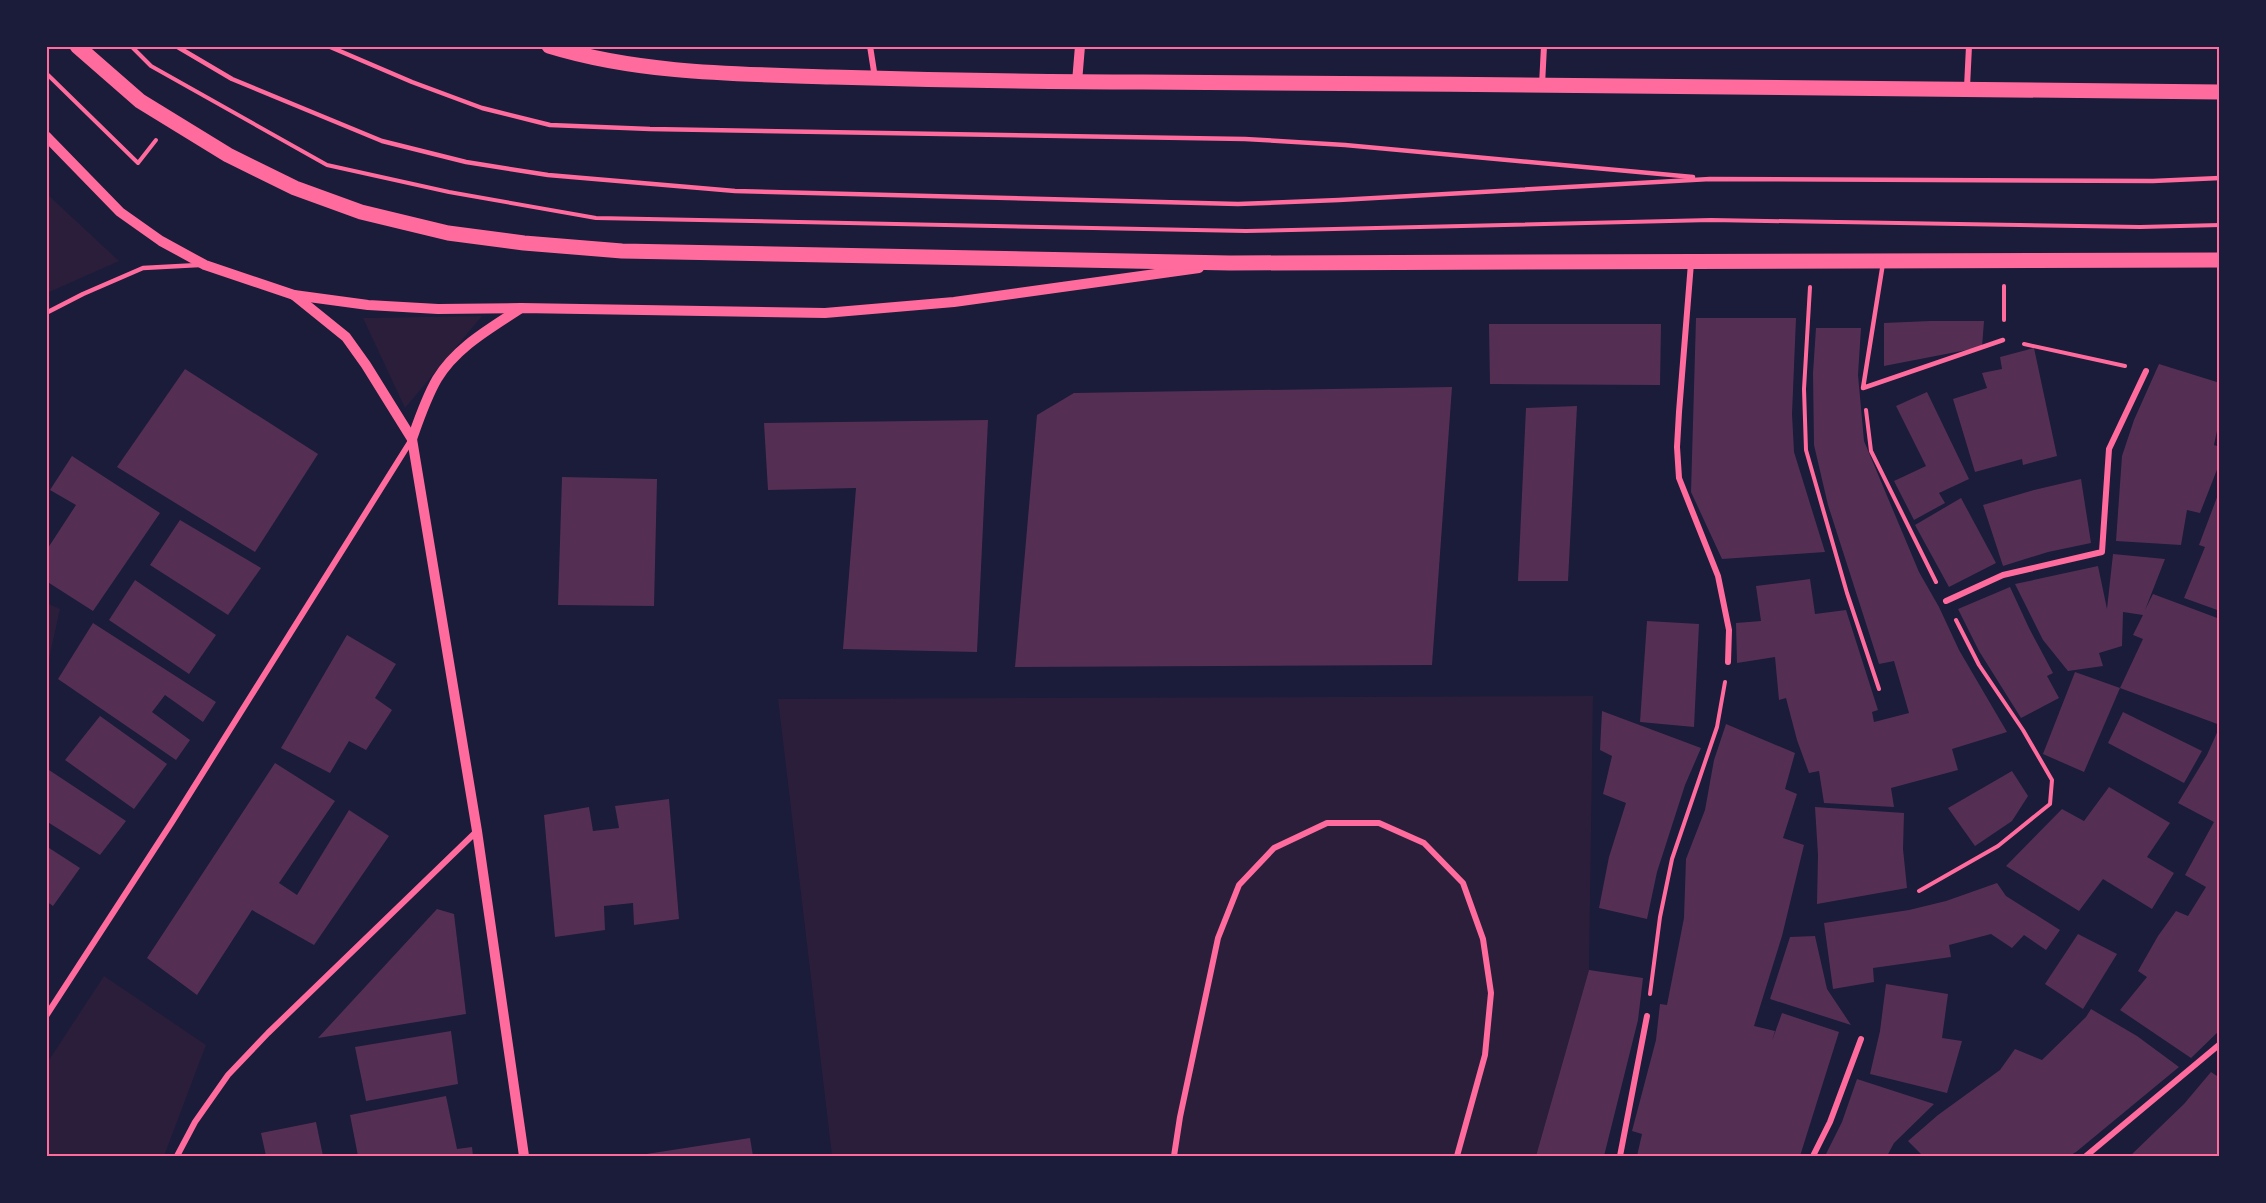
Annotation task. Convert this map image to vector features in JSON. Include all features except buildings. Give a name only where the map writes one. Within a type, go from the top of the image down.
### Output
[{"type":"main road","points":[[77,46],[140,101],[228,155],[295,188],[361,212],[448,233],[524,243],[622,251],[1230,263],[2220,260]]},
{"type":"main road","points":[[549,46],[568,52],[652,67],[740,74],[875,78],[1077,82],[1967,88],[2220,93]]},
{"type":"street","points":[[870,46],[875,78]]},
{"type":"street","points":[[1077,82],[1080,46]]},
{"type":"street","points":[[1542,86],[1544,46]]},
{"type":"street","points":[[1967,88],[1969,46]]},
{"type":"street","points":[[46,136],[120,212],[161,241],[205,265],[294,295],[368,305],[438,309],[521,308],[825,313],[954,302],[1230,263]]},
{"type":"street","points":[[1691,263],[1678,412],[1679,478],[1718,576],[1729,630],[1728,662]]},
{"type":"street","points":[[294,295],[346,337],[366,364],[411,439],[477,831],[524,1156]]},
{"type":"street","points":[[46,1016],[172,822],[411,439],[437,379],[466,346],[521,308]]},
{"type":"street","points":[[1946,601],[2003,575],[2102,552],[2109,449],[2146,371]]},
{"type":"street","points":[[1174,1156],[1180,1117],[1218,938],[1239,885],[1274,848],[1327,823],[1379,823],[1424,843],[1463,883],[1483,939],[1491,993],[1485,1055],[1457,1156]]},
{"type":"street","points":[[177,1156],[195,1122],[228,1075],[268,1033],[477,831]]},
{"type":"street","points":[[1620,1156],[1647,1016]]},
{"type":"street","points":[[1813,1156],[1830,1122],[1861,1039]]},
{"type":"street","points":[[2086,1156],[2217,1052],[2220,1044]]},
{"type":"lane","points":[[176,46],[232,79],[382,141],[466,162],[548,175],[735,191],[1238,204],[1710,179],[2153,181],[2220,178]]},
{"type":"lane","points":[[328,46],[412,82],[482,108],[550,125],[1245,139],[1345,145],[1710,179]]},
{"type":"lane","points":[[1884,260],[1863,388],[2003,340]]},
{"type":"lane","points":[[46,313],[143,268],[205,265]]},
{"type":"path","points":[[46,73],[138,163],[171,120]]},
{"type":"path","points":[[2005,260],[2003,340],[2146,371]]},
{"type":"path","points":[[1812,261],[1804,389],[1806,450],[1843,582],[1879,689]]},
{"type":"path","points":[[1863,388],[1871,451],[1979,665],[2023,730],[2052,780],[2050,804],[1998,846],[1919,891]]},
{"type":"path","points":[[1647,1016],[1660,917],[1672,859],[1717,727],[1728,662]]},
{"type":"shaded area","points":[[47,194],[119,261],[46,293]]},
{"type":"shaded area","points":[[482,316],[405,408],[363,318]]},
{"type":"shaded area","points":[[47,603],[60,609],[47,668]]},
{"type":"shaded area","points":[[1593,696],[1589,970],[1536,1156],[832,1156],[778,699]]},
{"type":"shaded area","points":[[104,976],[206,1045],[164,1156],[47,1156],[47,1063]]}]
